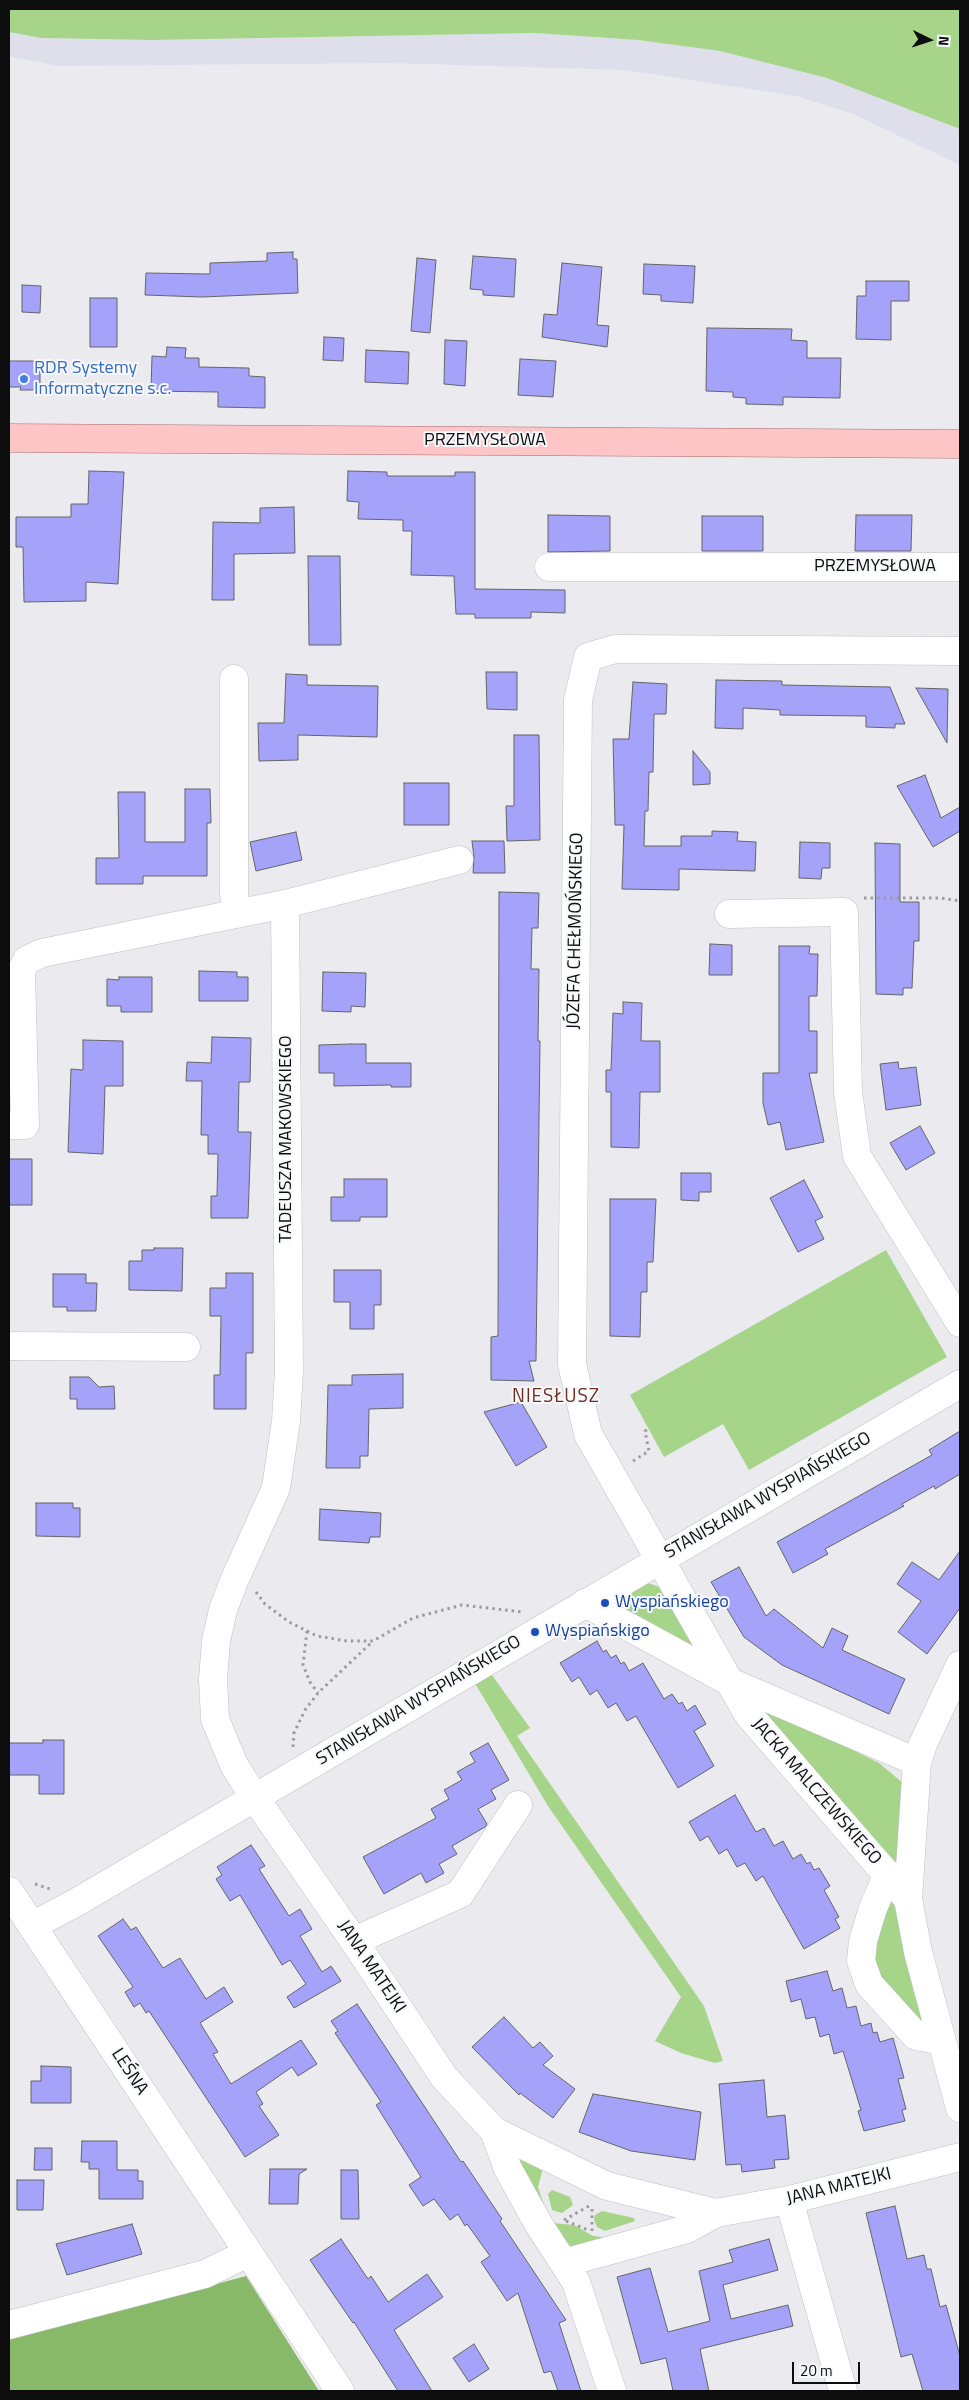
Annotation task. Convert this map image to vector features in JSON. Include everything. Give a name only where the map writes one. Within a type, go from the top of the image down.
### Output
[{"type":"main road","name":"PRZEMYSŁOWA","points":[[9,438],[960,444]]},
{"type":"street","name":"PRZEMYSŁOWA","points":[[549,567],[960,567]]},
{"type":"street","name":"JÓZEFA CHEŁMOŃSKIEGO","points":[[659,1560],[588,1434],[572,1364],[578,700],[588,657],[615,649],[960,651]]},
{"type":"street","points":[[234,679],[234,893],[237,914]]},
{"type":"street","points":[[9,1125],[25,1125],[21,972],[27,960],[42,953],[285,904],[459,860]]},
{"type":"street","name":"TADEUSZA MAKOWSKIEGO","points":[[254,1798],[234,1765],[215,1719],[213,1679],[216,1641],[223,1610],[234,1580],[276,1488],[286,1421],[289,1371],[285,904]]},
{"type":"street","points":[[728,914],[844,912],[848,1092],[857,1156],[960,1323]]},
{"type":"street","points":[[9,1346],[186,1346]]},
{"type":"street","name":"STANISŁAWA WYSPIAŃSKIEGO","points":[[32,1926],[960,1384]]},
{"type":"street","name":"JACKA MALCZEWSKIEGO","points":[[659,1560],[748,1714],[908,1899]]},
{"type":"street","points":[[585,1603],[728,1681]]},
{"type":"street","name":"JACKA MALCZEWSKIEGO","points":[[960,1665],[923,1744],[917,1762],[908,1899],[918,1952],[960,2108]]},
{"type":"street","name":"JACKA MALCZEWSKIEGO","points":[[728,1681],[917,1762]]},
{"type":"street","name":"JANA MATEJKI","points":[[254,1798],[354,1941],[444,2077],[494,2131],[607,2186],[716,2212]]},
{"type":"street","points":[[354,1941],[460,1894],[518,1805]]},
{"type":"street","points":[[888,1874],[873,1908],[863,1941],[861,1961],[869,1984],[916,2036],[942,2041]]},
{"type":"street","name":"LEŚNA","points":[[9,1891],[340,2391]]},
{"type":"street","name":"JANA MATEJKI","points":[[494,2131],[508,2169],[539,2225],[564,2263],[687,2229],[716,2212],[789,2200],[960,2156]]},
{"type":"street","points":[[789,2200],[843,2391]]},
{"type":"street","points":[[9,2325],[205,2274],[248,2253]]},
{"type":"street","points":[[564,2263],[576,2282],[612,2391]]},
{"type":"path","points":[[844,912],[853,898],[941,898],[960,901]]},
{"type":"path","points":[[610,1473],[649,1451],[645,1431],[649,1429]]},
{"type":"path","points":[[251,1586],[266,1604],[289,1622],[317,1636],[347,1642],[373,1641]]},
{"type":"path","points":[[293,1750],[294,1733],[305,1710],[318,1693],[373,1641],[413,1618],[462,1605],[500,1608],[528,1613]]},
{"type":"path","points":[[307,1631],[303,1665],[310,1682],[318,1693]]},
{"type":"path","points":[[558,2218],[564,2220],[592,2204],[592,2231]]},
{"type":"shaded area","points":[[9,32],[41,38],[152,40],[536,33],[638,40],[720,51],[828,78],[956,127],[960,129],[960,165],[853,114],[796,96],[625,70],[390,63],[57,66],[9,56]]},
{"type":"green space","points":[[9,9],[960,9],[960,129],[827,78],[720,51],[638,40],[536,33],[152,40],[41,38],[9,32]]},
{"type":"green space","points":[[886,1250],[947,1357],[749,1470],[723,1424],[664,1457],[630,1395]]},
{"type":"green space","points":[[648,1583],[662,1588],[702,1657],[616,1606],[618,1599]]},
{"type":"green space","points":[[489,1671],[530,1728],[517,1736],[704,2006],[723,2061],[715,2063],[681,2053],[655,2041],[681,1997],[548,1806],[473,1680]]},
{"type":"green space","points":[[755,1701],[879,1763],[903,1783],[901,1868],[755,1707]]},
{"type":"green space","points":[[891,1893],[928,2027],[920,2025],[871,1968],[878,1920]]},
{"type":"green space","points":[[521,2156],[543,2168],[538,2187],[545,2208],[514,2157]]},
{"type":"green space","points":[[552,2190],[570,2197],[573,2205],[562,2213],[552,2210],[548,2194]]},
{"type":"green space","points":[[602,2211],[634,2218],[635,2221],[605,2231],[597,2227],[594,2220],[595,2215]]},
{"type":"green space","points":[[553,2223],[574,2225],[593,2236],[602,2237],[603,2242],[580,2247],[571,2246],[563,2240]]},
{"type":"green space","points":[[246,2276],[319,2391],[9,2391],[9,2340]]},
{"type":"building","points":[[293,252],[293,259],[297,259],[298,293],[202,297],[145,295],[146,273],[210,274],[210,263],[267,261],[267,253]]},
{"type":"building","points":[[473,256],[516,259],[514,297],[483,295],[483,290],[470,289]]},
{"type":"building","points":[[417,258],[436,260],[430,333],[411,331]]},
{"type":"building","points":[[562,263],[602,267],[597,325],[609,326],[607,347],[542,337],[544,314],[557,315]]},
{"type":"building","points":[[644,264],[695,266],[693,303],[661,301],[661,295],[643,294]]},
{"type":"building","points":[[866,281],[909,281],[909,301],[891,301],[891,340],[856,339],[857,296],[866,296]]},
{"type":"building","points":[[22,285],[41,286],[40,313],[22,312]]},
{"type":"building","points":[[90,298],[117,298],[117,347],[90,347]]},
{"type":"building","points":[[707,328],[792,329],[791,340],[807,341],[807,358],[841,358],[840,398],[783,397],[783,405],[746,404],[746,398],[733,397],[733,392],[706,391]]},
{"type":"building","points":[[324,337],[344,338],[343,361],[323,360]]},
{"type":"building","points":[[445,340],[467,341],[465,386],[444,384]]},
{"type":"building","points":[[167,347],[186,348],[185,358],[199,358],[199,367],[249,368],[249,376],[265,377],[265,408],[218,407],[218,392],[151,391],[152,356],[166,357]]},
{"type":"building","points":[[366,350],[409,352],[408,384],[365,382]]},
{"type":"building","points":[[520,359],[556,361],[553,397],[518,395]]},
{"type":"building","points":[[9,361],[40,361],[40,390],[20,390],[21,387],[9,387]]},
{"type":"building","points":[[89,471],[124,472],[118,584],[86,582],[86,601],[24,602],[23,547],[16,547],[16,517],[71,517],[71,504],[88,504]]},
{"type":"building","points":[[348,471],[387,472],[387,476],[455,476],[455,472],[475,472],[475,589],[565,590],[565,613],[531,612],[531,618],[475,618],[475,614],[456,614],[454,576],[411,575],[412,531],[403,531],[403,520],[358,519],[359,502],[347,501]]},
{"type":"building","points":[[294,507],[295,553],[234,554],[234,600],[212,600],[213,522],[260,523],[260,508]]},
{"type":"building","points":[[548,515],[610,516],[610,551],[548,552]]},
{"type":"building","points":[[856,515],[912,515],[911,551],[855,551]]},
{"type":"building","points":[[702,516],[763,516],[763,551],[702,551]]},
{"type":"building","points":[[308,556],[340,556],[341,645],[309,645]]},
{"type":"building","points":[[486,672],[517,672],[517,710],[487,709]]},
{"type":"building","points":[[286,674],[307,675],[307,685],[378,686],[377,737],[298,735],[298,760],[259,761],[258,723],[284,723]]},
{"type":"building","points":[[716,680],[782,681],[782,685],[890,687],[905,724],[895,724],[895,728],[866,727],[866,716],[780,715],[780,710],[743,708],[743,729],[715,728]]},
{"type":"building","points":[[633,682],[667,684],[666,714],[654,714],[653,772],[649,772],[648,811],[645,811],[644,846],[681,846],[681,836],[712,836],[712,831],[738,832],[737,841],[756,842],[755,871],[679,869],[679,890],[622,889],[624,825],[615,825],[613,739],[629,739]]},
{"type":"building","points":[[916,688],[948,689],[947,743]]},
{"type":"building","points":[[514,735],[539,735],[540,840],[507,841],[506,806],[514,806]]},
{"type":"building","points":[[693,751],[710,772],[710,784],[693,785]]},
{"type":"building","points":[[925,775],[941,818],[960,807],[960,831],[933,847],[897,786]]},
{"type":"building","points":[[404,783],[449,783],[449,825],[404,825]]},
{"type":"building","points":[[185,789],[210,789],[211,823],[207,823],[207,876],[143,876],[143,884],[96,884],[96,858],[119,858],[118,792],[145,792],[145,842],[185,842]]},
{"type":"building","points":[[296,832],[302,860],[256,871],[250,842]]},
{"type":"building","points":[[472,841],[504,841],[505,873],[473,873]]},
{"type":"building","points":[[800,842],[830,843],[830,868],[822,868],[821,879],[799,878]]},
{"type":"building","points":[[875,843],[900,844],[900,902],[919,902],[919,941],[914,941],[912,988],[903,988],[903,995],[876,994]]},
{"type":"building","points":[[499,892],[539,893],[538,928],[532,928],[531,969],[539,969],[538,1041],[540,1041],[536,1361],[529,1361],[534,1381],[491,1380],[491,1337],[498,1336]]},
{"type":"building","points":[[710,944],[732,945],[732,975],[709,975]]},
{"type":"building","points":[[779,946],[810,946],[809,954],[818,954],[817,996],[809,996],[809,1031],[817,1031],[817,1073],[809,1073],[824,1142],[786,1150],[780,1122],[768,1125],[763,1103],[763,1073],[779,1073]]},
{"type":"building","points":[[199,971],[237,972],[237,977],[248,977],[248,1001],[199,1001]]},
{"type":"building","points":[[323,972],[366,973],[365,1007],[351,1006],[351,1012],[322,1011]]},
{"type":"building","points":[[119,977],[152,977],[152,1012],[121,1012],[121,1006],[107,1006],[107,979],[119,980]]},
{"type":"building","points":[[623,1002],[642,1003],[641,1041],[660,1041],[660,1092],[640,1092],[639,1148],[611,1147],[611,1092],[606,1092],[606,1070],[611,1070],[613,1013],[623,1014]]},
{"type":"building","points":[[212,1037],[251,1038],[250,1082],[239,1082],[238,1132],[251,1132],[248,1218],[211,1218],[211,1196],[217,1196],[218,1154],[208,1154],[208,1135],[201,1135],[202,1081],[186,1081],[187,1062],[211,1063]]},
{"type":"building","points":[[83,1040],[123,1041],[123,1086],[105,1086],[103,1154],[68,1152],[71,1069],[83,1070]]},
{"type":"building","points":[[366,1044],[366,1063],[411,1063],[411,1087],[391,1087],[391,1085],[334,1086],[334,1073],[319,1073],[319,1045]]},
{"type":"building","points":[[898,1062],[899,1069],[916,1067],[921,1105],[886,1110],[880,1064]]},
{"type":"building","points":[[920,1126],[935,1153],[906,1170],[890,1143]]},
{"type":"building","points":[[9,1159],[32,1159],[32,1205],[9,1205]]},
{"type":"building","points":[[681,1173],[711,1173],[711,1192],[699,1192],[699,1201],[681,1200]]},
{"type":"building","points":[[344,1179],[387,1179],[387,1217],[360,1217],[360,1221],[331,1221],[331,1197],[344,1197]]},
{"type":"building","points":[[804,1180],[823,1217],[815,1221],[824,1239],[798,1252],[770,1198]]},
{"type":"building","points":[[610,1199],[656,1199],[653,1262],[647,1262],[647,1292],[641,1292],[640,1337],[610,1336]]},
{"type":"building","points":[[154,1248],[183,1248],[182,1291],[129,1290],[129,1261],[142,1261],[142,1250],[154,1250]]},
{"type":"building","points":[[334,1270],[381,1270],[381,1305],[374,1305],[374,1329],[350,1329],[350,1302],[334,1302]]},
{"type":"building","points":[[226,1273],[253,1273],[253,1353],[246,1353],[246,1409],[214,1409],[214,1375],[220,1375],[221,1316],[210,1316],[210,1288],[226,1288]]},
{"type":"building","points":[[53,1274],[86,1274],[86,1283],[97,1283],[96,1311],[67,1311],[67,1307],[53,1307]]},
{"type":"building","points":[[403,1374],[403,1408],[369,1409],[368,1456],[360,1456],[360,1468],[326,1468],[328,1385],[352,1385],[352,1375]]},
{"type":"building","points":[[70,1377],[89,1377],[99,1387],[114,1386],[115,1409],[77,1409],[77,1399],[70,1399]]},
{"type":"building","points":[[521,1402],[547,1447],[516,1466],[484,1412]]},
{"type":"building","points":[[960,1431],[960,1474],[935,1489],[934,1486],[902,1504],[904,1506],[825,1549],[828,1554],[793,1573],[777,1542],[932,1455],[929,1450]]},
{"type":"building","points":[[36,1503],[73,1503],[73,1508],[80,1508],[80,1537],[36,1536]]},
{"type":"building","points":[[320,1509],[381,1513],[380,1537],[370,1537],[369,1543],[319,1540]]},
{"type":"building","points":[[960,1551],[960,1608],[927,1654],[898,1632],[921,1601],[897,1584],[912,1562],[939,1580]]},
{"type":"building","points":[[739,1567],[766,1616],[774,1609],[823,1648],[832,1628],[848,1636],[842,1650],[905,1679],[889,1714],[782,1665],[744,1637],[711,1582]]},
{"type":"building","points":[[597,1641],[603,1652],[606,1650],[611,1658],[616,1655],[621,1664],[624,1662],[629,1671],[643,1663],[664,1699],[672,1694],[679,1704],[682,1702],[687,1711],[695,1705],[706,1724],[694,1731],[714,1766],[678,1788],[636,1716],[627,1721],[616,1703],[608,1708],[597,1690],[590,1695],[579,1677],[572,1682],[560,1663]]},
{"type":"building","points":[[43,1740],[64,1740],[64,1794],[39,1794],[39,1775],[9,1775],[9,1743],[43,1743]]},
{"type":"building","points":[[488,1743],[509,1780],[491,1790],[496,1799],[478,1809],[487,1824],[485,1827],[452,1846],[457,1854],[439,1864],[444,1873],[426,1883],[421,1873],[384,1894],[363,1857],[436,1818],[431,1809],[449,1799],[444,1790],[462,1780],[457,1772],[475,1762],[470,1753]]},
{"type":"building","points":[[735,1795],[756,1832],[764,1828],[774,1846],[783,1841],[793,1859],[801,1854],[807,1864],[810,1862],[814,1870],[819,1868],[830,1886],[824,1890],[839,1917],[835,1919],[840,1928],[804,1949],[763,1876],[756,1881],[745,1863],[737,1867],[727,1849],[719,1854],[708,1836],[700,1841],[689,1822]]},
{"type":"building","points":[[251,1845],[265,1866],[259,1869],[289,1916],[300,1909],[312,1929],[300,1936],[322,1972],[331,1966],[341,1981],[294,2008],[287,1997],[306,1984],[290,1960],[282,1965],[240,1895],[230,1901],[216,1879],[222,1875],[217,1867]]},
{"type":"building","points":[[123,1919],[131,1930],[136,1927],[163,1968],[180,1958],[206,1999],[224,1987],[233,2002],[200,2023],[218,2052],[213,2054],[231,2084],[301,2040],[317,2064],[298,2076],[292,2067],[256,2092],[263,2104],[259,2106],[279,2135],[245,2157],[149,2011],[146,2013],[140,2003],[134,2007],[125,1992],[133,1987],[98,1936]]},
{"type":"building","points":[[827,1971],[833,1991],[842,1988],[847,2008],[856,2006],[861,2026],[871,2023],[873,2033],[877,2032],[880,2042],[893,2038],[904,2078],[898,2079],[906,2109],[902,2110],[905,2121],[864,2131],[858,2111],[861,2110],[843,2051],[834,2054],[829,2034],[820,2037],[815,2017],[806,2019],[801,1999],[791,2002],[786,1981]]},
{"type":"building","points":[[357,2004],[461,2162],[463,2161],[502,2219],[500,2221],[566,2320],[559,2323],[581,2391],[558,2391],[551,2371],[544,2373],[518,2293],[507,2301],[481,2262],[490,2256],[467,2224],[465,2226],[458,2214],[450,2220],[434,2199],[423,2206],[409,2185],[421,2177],[376,2105],[381,2102],[335,2033],[338,2031],[331,2021]]},
{"type":"building","points":[[504,2017],[533,2048],[540,2042],[553,2056],[543,2065],[575,2089],[553,2118],[520,2093],[519,2095],[472,2047]]},
{"type":"building","points":[[41,2066],[71,2067],[71,2103],[31,2103],[31,2081],[41,2081]]},
{"type":"building","points":[[764,2080],[767,2117],[785,2115],[789,2159],[774,2160],[775,2168],[742,2172],[741,2164],[726,2165],[719,2084]]},
{"type":"building","points":[[593,2094],[701,2112],[695,2160],[631,2151],[579,2132]]},
{"type":"building","points":[[82,2141],[117,2141],[117,2170],[138,2170],[138,2181],[143,2181],[143,2199],[99,2199],[99,2169],[89,2169],[89,2162],[81,2162]]},
{"type":"building","points":[[35,2148],[52,2148],[52,2170],[34,2170]]},
{"type":"building","points":[[270,2169],[307,2169],[299,2174],[298,2204],[269,2204]]},
{"type":"building","points":[[341,2170],[358,2170],[359,2219],[341,2219]]},
{"type":"building","points":[[17,2180],[44,2180],[43,2210],[17,2210]]},
{"type":"building","points":[[895,2206],[907,2259],[924,2255],[927,2269],[931,2269],[940,2307],[946,2305],[960,2356],[960,2391],[923,2391],[912,2354],[901,2357],[866,2213]]},
{"type":"building","points":[[132,2224],[142,2254],[67,2275],[56,2244]]},
{"type":"building","points":[[341,2239],[368,2279],[371,2276],[388,2302],[427,2274],[443,2297],[394,2330],[432,2391],[398,2391],[354,2322],[310,2260]]},
{"type":"building","points":[[769,2239],[778,2270],[723,2285],[731,2319],[788,2305],[793,2326],[700,2349],[709,2391],[673,2391],[666,2358],[641,2364],[617,2277],[650,2268],[668,2332],[710,2321],[699,2271],[733,2262],[729,2250]]},
{"type":"building","points":[[474,2344],[489,2369],[469,2382],[453,2358]]},
{"type":"place","name":"RDR Systemy Informatyczne s.c.","points":[[24,379]]},
{"type":"place","name":"Wyspiańskiego","points":[[605,1603]]},
{"type":"place","name":"Wyspiańskigo","points":[[535,1632]]},
{"type":"district","name":"NIESŁUSZ","points":[[556,1397]]}]
